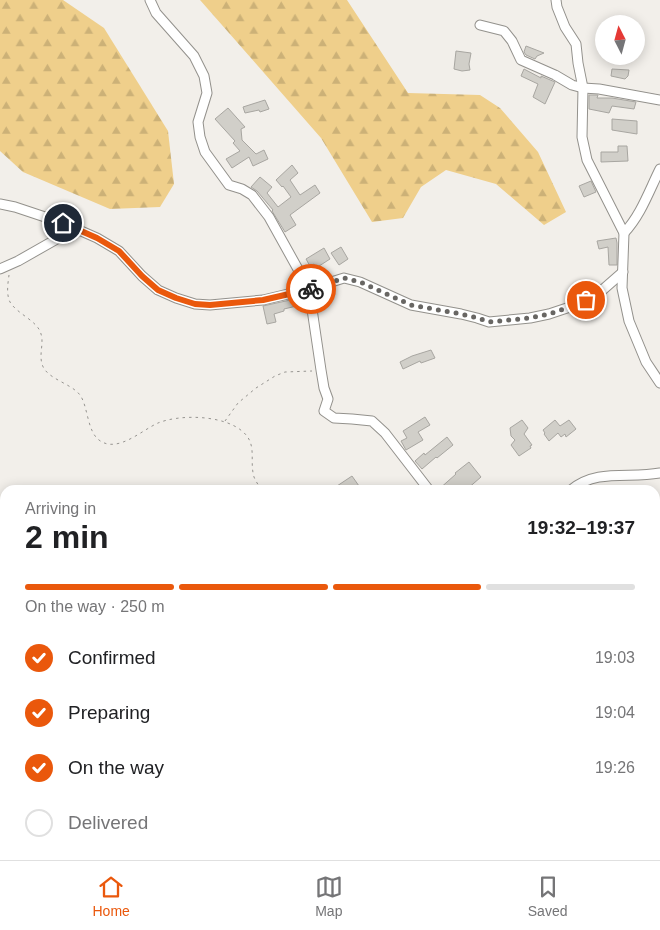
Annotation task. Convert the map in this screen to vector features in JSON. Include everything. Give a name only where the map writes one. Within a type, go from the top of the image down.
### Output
[{"type":"street","points":[[150,0],[156,13],[194,56],[204,76],[207,93],[198,122],[205,152],[229,185],[242,189],[252,196],[269,217],[309,289],[324,388],[328,399],[324,411],[334,418],[372,421],[385,433],[425,485]]},
{"type":"street","points":[[556,0],[565,27],[576,44],[583,88],[582,137],[588,160],[624,233],[622,288],[629,321],[646,362],[660,383]]},
{"type":"street","points":[[480,25],[504,30],[512,41],[521,60],[555,74],[572,84],[583,88],[660,100]]},
{"type":"street","points":[[624,233],[641,209],[660,169]]},
{"type":"street","points":[[0,204],[63,223],[97,238],[119,251],[158,290],[195,304],[210,305],[263,300],[344,278],[360,282],[411,305],[461,314],[489,322],[530,318],[573,306],[599,293],[623,272]]},
{"type":"street","points":[[0,269],[75,228]]},
{"type":"street","points":[[579,485],[599,476],[647,476],[660,473]]},
{"type":"path","points":[[10,264],[9,300],[16,309],[37,326],[41,334],[40,358],[42,367],[57,380],[71,386],[80,396],[91,429],[98,440],[107,443],[119,443],[158,423],[181,418],[204,418],[224,421],[242,431],[252,442],[254,476],[259,485]]},
{"type":"path","points":[[224,421],[238,403],[256,388],[275,376],[285,372],[321,370]]},
{"type":"green space","points":[[0,0],[63,0],[104,28],[168,131],[174,184],[160,207],[110,209],[23,172],[0,151]]},
{"type":"green space","points":[[200,0],[347,0],[408,93],[480,95],[500,108],[538,152],[566,212],[544,225],[496,184],[446,170],[421,187],[403,218],[372,222],[321,138]]},
{"type":"building","points":[[526,46],[544,53],[535,59],[526,55],[524,52]]},
{"type":"building","points":[[456,51],[471,53],[470,70],[454,69]]},
{"type":"building","points":[[524,69],[541,78],[541,76],[555,82],[545,104],[533,97],[538,84],[521,76]]},
{"type":"building","points":[[612,69],[629,70],[628,76],[625,79],[611,76]]},
{"type":"building","points":[[589,95],[598,95],[597,98],[612,98],[636,102],[634,109],[612,106],[609,113],[589,109]]},
{"type":"building","points":[[265,100],[269,109],[245,113],[243,107]]},
{"type":"building","points":[[228,108],[245,127],[241,129],[242,140],[256,154],[264,150],[268,159],[253,166],[249,157],[232,168],[226,159],[240,151],[233,143],[235,141],[215,119]]},
{"type":"building","points":[[612,119],[637,121],[637,134],[612,130]]},
{"type":"building","points":[[618,146],[627,146],[628,161],[601,162],[601,152],[618,152]]},
{"type":"building","points":[[292,165],[298,173],[290,180],[300,195],[315,185],[320,193],[290,215],[296,225],[285,232],[273,210],[257,191],[251,187],[260,177],[272,187],[267,193],[278,207],[291,197],[276,180]]},
{"type":"building","points":[[591,181],[596,192],[584,197],[579,186]]},
{"type":"building","points":[[616,238],[617,265],[609,265],[608,247],[599,249],[597,241]]},
{"type":"building","points":[[341,247],[348,259],[339,265],[331,253]]},
{"type":"building","points":[[324,248],[330,259],[316,268],[314,264],[310,266],[306,259]]},
{"type":"building","points":[[304,297],[305,304],[284,309],[284,311],[274,314],[276,322],[267,324],[263,306]]},
{"type":"building","points":[[431,350],[435,358],[421,363],[420,361],[403,369],[400,362]]},
{"type":"building","points":[[425,417],[430,425],[418,432],[423,440],[406,450],[401,441],[407,438],[403,431]]},
{"type":"building","points":[[522,420],[528,428],[524,434],[532,445],[530,446],[531,448],[519,456],[511,445],[515,440],[511,436],[510,428]]},
{"type":"building","points":[[555,420],[560,426],[569,420],[576,429],[566,437],[565,434],[561,437],[558,433],[549,441],[543,430]]},
{"type":"building","points":[[447,437],[453,445],[422,469],[415,461]]},
{"type":"building","points":[[469,462],[481,477],[472,485],[444,485]]},
{"type":"building","points":[[352,476],[358,485],[338,485]]},
{"type":"way so far","points":[[311,289],[344,278],[360,282],[411,305],[461,314],[489,322],[549,314],[586,300]]},
{"type":"route","points":[[63,223],[97,238],[119,251],[158,290],[195,304],[210,305],[263,300],[311,289]]}]
